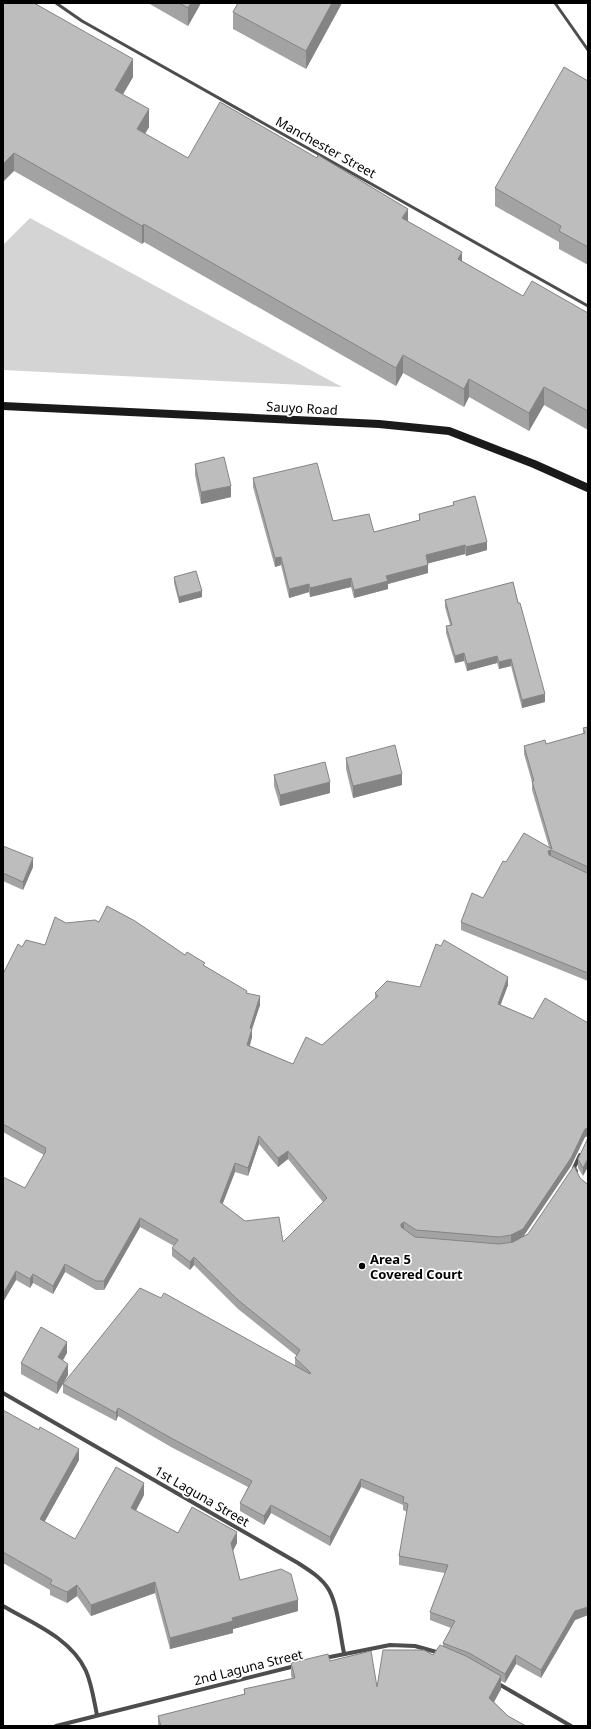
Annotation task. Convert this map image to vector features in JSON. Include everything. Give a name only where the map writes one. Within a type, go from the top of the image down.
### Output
[{"type":"main road","name":"Sauyo Road","points":[[3,406],[379,424],[449,431],[534,464],[588,488]]},
{"type":"street","points":[[570,1174],[582,1150]]},
{"type":"street","points":[[574,1168],[577,1173]]},
{"type":"street","name":"1st Laguna Street","points":[[3,1393],[315,1574],[331,1595],[335,1606],[344,1653]]},
{"type":"street","points":[[3,1606],[49,1632],[76,1654],[86,1671],[97,1716]]},
{"type":"street","name":"2nd Laguna Street","points":[[321,1659],[344,1653],[390,1645],[415,1646],[448,1656]]},
{"type":"street","name":"2nd Laguna Street","points":[[56,1726],[298,1665]]},
{"type":"street","points":[[495,1682],[571,1726]]},
{"type":"lane","name":"Manchester Street","points":[[56,3],[82,21],[588,306]]},
{"type":"lane","points":[[555,3],[588,50]]},
{"type":"shaded area","points":[[30,218],[342,387],[3,370],[3,245]]},
{"type":"building","points":[[3,3],[34,3],[133,59],[115,90],[149,109],[137,129],[188,158],[220,102],[317,158],[318,155],[408,209],[402,218],[462,252],[458,259],[523,296],[532,281],[588,313],[588,411],[544,387],[529,413],[469,379],[464,389],[403,355],[396,368],[144,224],[142,226],[14,153],[3,164]]},
{"type":"building","points":[[179,3],[191,3],[188,8]]},
{"type":"building","points":[[238,3],[332,3],[306,51],[233,12]]},
{"type":"building","points":[[564,67],[588,81],[588,247],[559,231],[561,226],[495,188]]},
{"type":"building","points":[[224,457],[231,486],[201,492],[195,464]]},
{"type":"building","points":[[317,463],[333,521],[369,514],[374,532],[420,520],[419,514],[454,505],[453,502],[475,496],[487,542],[466,547],[465,545],[426,555],[428,565],[386,576],[388,581],[354,590],[351,578],[310,588],[309,584],[289,589],[281,557],[275,558],[253,478]]},
{"type":"building","points":[[196,571],[202,591],[179,597],[174,577]]},
{"type":"building","points":[[513,582],[545,694],[522,700],[511,659],[499,662],[497,656],[467,664],[464,653],[455,656],[446,626],[452,625],[445,600]]},
{"type":"building","points":[[588,727],[588,867],[551,850],[548,851],[549,855],[588,873],[588,973],[461,922],[472,893],[483,898],[503,861],[506,862],[524,833],[552,849],[532,781],[534,781],[524,746],[545,740],[546,744],[585,733],[583,728]]},
{"type":"building","points":[[395,745],[402,774],[353,786],[346,758]]},
{"type":"building","points":[[325,762],[330,782],[280,795],[274,775]]},
{"type":"building","points":[[3,846],[33,858],[23,882],[3,873]]},
{"type":"building","points":[[107,906],[135,921],[185,955],[187,952],[205,963],[203,965],[247,991],[246,993],[260,996],[250,1028],[252,1029],[247,1045],[293,1064],[306,1037],[322,1045],[378,996],[375,993],[387,981],[420,987],[436,944],[441,946],[444,940],[508,977],[498,1004],[533,1019],[545,998],[588,1023],[588,1128],[585,1129],[571,1158],[523,1229],[511,1235],[499,1237],[416,1230],[404,1222],[401,1224],[401,1227],[415,1237],[499,1244],[513,1242],[528,1234],[574,1166],[580,1178],[588,1184],[588,1607],[575,1611],[541,1670],[516,1655],[505,1674],[469,1653],[443,1643],[455,1621],[430,1612],[448,1565],[399,1556],[408,1504],[403,1502],[404,1497],[361,1479],[330,1537],[271,1505],[264,1516],[240,1503],[252,1481],[118,1408],[116,1413],[63,1384],[140,1288],[161,1298],[164,1293],[310,1374],[311,1373],[295,1358],[300,1350],[238,1300],[194,1257],[190,1262],[172,1248],[178,1240],[140,1218],[104,1281],[96,1281],[65,1264],[53,1286],[33,1274],[30,1279],[16,1271],[3,1294],[3,1177],[25,1188],[46,1151],[46,1148],[3,1124],[3,974],[18,944],[22,947],[26,940],[45,945],[55,917],[66,923],[95,920],[99,922]],"holes":[[[259,1136],[278,1158],[288,1151],[327,1198],[283,1242],[279,1217],[245,1221],[220,1202],[235,1163],[248,1168]]]},
{"type":"building","points":[[588,1138],[588,1158],[583,1168],[578,1159]]},
{"type":"building","points":[[41,1327],[67,1342],[58,1357],[68,1364],[57,1383],[21,1363]]},
{"type":"building","points":[[3,1410],[39,1430],[40,1427],[79,1449],[40,1519],[75,1539],[116,1467],[144,1483],[131,1508],[178,1533],[192,1507],[237,1532],[231,1543],[240,1580],[281,1569],[291,1574],[298,1600],[232,1618],[233,1621],[170,1638],[155,1582],[91,1605],[77,1585],[67,1592],[50,1584],[52,1580],[3,1552]]},
{"type":"building","points":[[440,1645],[466,1656],[501,1676],[489,1698],[508,1716],[526,1726],[161,1726],[158,1716],[245,1694],[244,1689],[295,1678],[291,1663],[328,1654],[330,1661],[371,1651],[377,1687],[383,1650],[424,1650],[433,1655]]},
{"type":"place","name":"Area 5 Covered Court","points":[[362,1266]]}]
